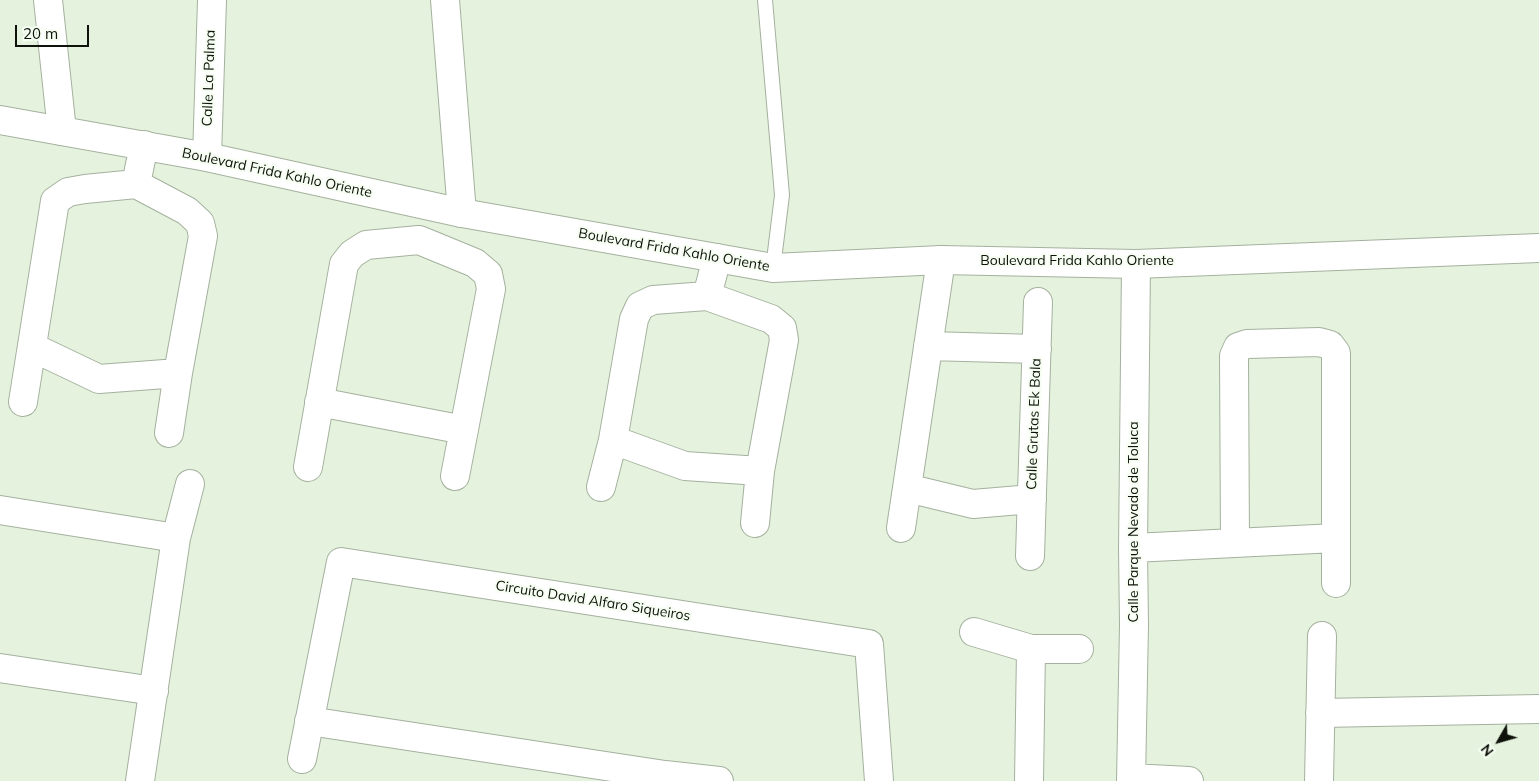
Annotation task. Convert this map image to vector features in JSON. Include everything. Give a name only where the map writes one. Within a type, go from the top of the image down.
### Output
[{"type":"street","points":[[48,0],[62,131]]},
{"type":"street","name":"Calle La Palma","points":[[207,157],[212,0]]},
{"type":"street","points":[[445,0],[462,213]]},
{"type":"street","name":"Boulevard Frida Kahlo Oriente","points":[[0,120],[207,157],[462,213],[773,268],[941,260],[1136,264],[1539,248]]},
{"type":"street","points":[[136,184],[144,145]]},
{"type":"street","points":[[23,402],[55,201],[68,192],[136,184],[187,211],[200,223],[203,236],[169,433]]},
{"type":"street","points":[[419,240],[423,204]]},
{"type":"street","points":[[308,467],[344,264],[352,254],[366,245],[419,240],[475,263],[488,274],[491,289],[454,476]]},
{"type":"street","points":[[707,296],[717,258]]},
{"type":"street","points":[[901,528],[941,260]]},
{"type":"street","name":"Calle Parque Nevado de Toluca","points":[[1132,779],[1136,264]]},
{"type":"street","points":[[601,487],[613,440],[634,319],[640,306],[653,300],[707,296],[771,319],[782,328],[784,340],[760,471],[755,523]]},
{"type":"street","name":"Calle Grutas Ek Bala","points":[[1030,556],[1038,302]]},
{"type":"street","points":[[1235,543],[1234,356],[1238,348],[1247,344],[1319,342],[1330,345],[1336,353],[1336,583]]},
{"type":"street","name":"Calle Grutas Ek Bala","points":[[928,346],[1037,350]]},
{"type":"street","points":[[32,347],[99,379],[178,373]]},
{"type":"street","points":[[319,402],[464,430]]},
{"type":"street","points":[[613,440],[685,466],[760,471]]},
{"type":"street","points":[[140,781],[176,538],[190,484]]},
{"type":"street","name":"Calle Grutas Ek Bala","points":[[907,488],[973,504],[1032,499]]},
{"type":"street","points":[[0,510],[176,538]]},
{"type":"street","points":[[1133,548],[1336,538]]},
{"type":"street","name":"Circuito David Alfaro Siqueiros","points":[[302,759],[341,562],[869,644],[879,781]]},
{"type":"street","points":[[974,632],[1031,649],[1078,649]]},
{"type":"street","points":[[1319,781],[1322,636]]},
{"type":"street","points":[[1029,781],[1031,649]]},
{"type":"street","points":[[0,668],[154,691]]},
{"type":"street","points":[[1320,713],[1539,709]]},
{"type":"street","points":[[309,721],[665,778],[719,781]]},
{"type":"street","points":[[1132,779],[1189,781]]},
{"type":"lane","points":[[765,0],[782,195],[773,268]]}]
